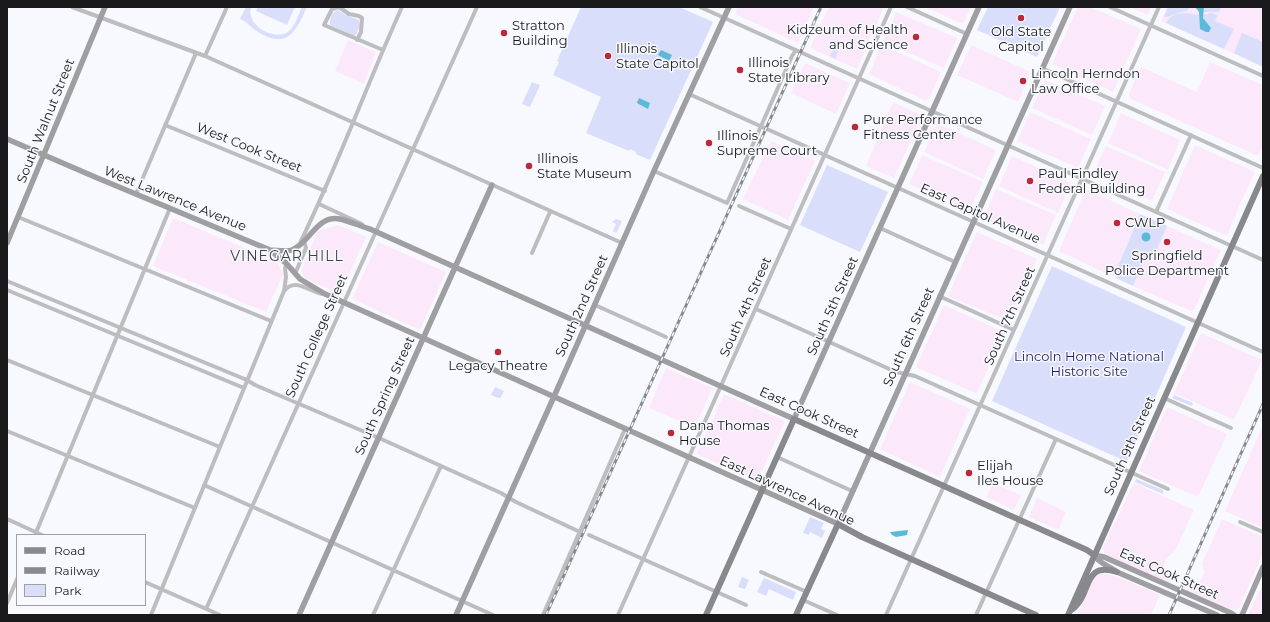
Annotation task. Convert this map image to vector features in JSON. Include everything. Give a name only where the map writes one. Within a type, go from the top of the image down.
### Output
[{"type":"main road","name":"South 9th Street","points":[[1068,614],[1263,176]]},
{"type":"main road","name":"East Cook Street","points":[[794,419],[1019,519],[1087,550],[1094,555]]},
{"type":"main road","name":"South 5th Street","points":[[706,615],[794,419]]},
{"type":"main road","name":"East Lawrence Avenue","points":[[838,524],[862,537],[1036,615]]},
{"type":"main road","name":"South 6th Street","points":[[796,615],[838,524]]},
{"type":"main road","points":[[1068,614],[1080,602],[1092,575],[1096,570],[1104,569],[1117,572]]},
{"type":"street","points":[[72,7],[196,52],[622,243]]},
{"type":"street","name":"South Walnut Street","points":[[7,244],[105,7]]},
{"type":"street","points":[[205,56],[227,7]]},
{"type":"street","points":[[357,40],[361,32],[362,18],[349,14],[339,7],[332,9],[324,25],[357,40],[383,50]]},
{"type":"street","points":[[295,274],[306,248],[301,241],[316,206],[319,204],[402,7]]},
{"type":"street","name":"South College Street","points":[[206,609],[344,302],[372,231],[413,149],[477,7]]},
{"type":"street","points":[[700,7],[1263,260]]},
{"type":"street","name":"South 2nd Street","points":[[456,615],[654,171],[729,7]]},
{"type":"street","name":"South 4th Street","points":[[618,615],[891,7]]},
{"type":"street","points":[[907,7],[967,34]]},
{"type":"street","name":"South 5th Street","points":[[794,419],[980,7]]},
{"type":"street","name":"South 6th Street","points":[[838,524],[1070,7]]},
{"type":"street","points":[[1110,7],[1263,76]]},
{"type":"street","name":"South 7th Street","points":[[886,615],[1159,7]]},
{"type":"street","points":[[654,171],[727,203],[796,50]]},
{"type":"street","points":[[136,194],[196,52]]},
{"type":"street","points":[[1042,68],[1263,168]]},
{"type":"street","name":"East Capitol Avenue","points":[[689,94],[1263,352]]},
{"type":"street","name":"West Cook Street","points":[[165,126],[324,191]]},
{"type":"street","points":[[1156,212],[1191,135]]},
{"type":"street","name":"West Lawrence Avenue","points":[[7,139],[43,156],[270,250],[307,284],[325,294],[486,367]]},
{"type":"street","name":"South Spring Street","points":[[299,615],[492,185]]},
{"type":"street","points":[[319,204],[358,221],[372,231]]},
{"type":"street","points":[[739,206],[791,229]]},
{"type":"street","points":[[7,519],[36,534],[170,208]]},
{"type":"street","points":[[532,253],[550,212]]},
{"type":"street","points":[[18,217],[271,321]]},
{"type":"street","points":[[270,250],[291,250],[302,243],[320,223],[328,220],[340,219],[372,231],[455,268]]},
{"type":"street","points":[[880,228],[955,262]]},
{"type":"street","points":[[151,615],[284,291],[287,264]]},
{"type":"street","name":"East Cook Street","points":[[455,268],[794,419]]},
{"type":"street","points":[[7,281],[247,380],[255,385],[379,438],[501,493],[516,502],[580,532]]},
{"type":"street","name":"West Lawrence Avenue","points":[[284,291],[294,284],[314,292],[325,294]]},
{"type":"street","points":[[7,290],[244,388]]},
{"type":"street","points":[[939,296],[1014,330]]},
{"type":"street","points":[[595,305],[666,336]]},
{"type":"street","points":[[756,309],[896,372],[914,375],[1168,489]]},
{"type":"street","points":[[7,360],[220,447]]},
{"type":"street","name":"East Lawrence Avenue","points":[[486,367],[838,524]]},
{"type":"street","points":[[1164,398],[1231,428]]},
{"type":"street","points":[[543,615],[625,429]]},
{"type":"street","points":[[7,431],[195,508]]},
{"type":"street","points":[[976,615],[1056,439]]},
{"type":"street","points":[[777,457],[852,491]]},
{"type":"street","points":[[373,615],[440,466]]},
{"type":"street","points":[[204,485],[493,615]]},
{"type":"street","points":[[1240,522],[1263,532]]},
{"type":"street","points":[[589,535],[746,605]]},
{"type":"street","name":"East Cook Street","points":[[1094,555],[1099,562],[1117,572],[1217,615]]},
{"type":"street","name":"East Cook Street","points":[[1094,555],[1104,557],[1231,612],[1234,615]]},
{"type":"street","points":[[1242,615],[1263,567]]},
{"type":"street","points":[[761,572],[807,592]]},
{"type":"street","points":[[7,603],[16,581]]},
{"type":"street","points":[[146,582],[220,615]]},
{"type":"street","points":[[803,600],[837,615]]},
{"type":"shaded area","points":[[738,7],[814,7],[798,43],[735,14]]},
{"type":"shaded area","points":[[829,7],[884,7],[857,69],[810,48]]},
{"type":"shaded area","points":[[925,7],[971,7],[963,24]]},
{"type":"shaded area","points":[[1078,7],[1090,7],[1141,29],[1113,92],[1052,64]]},
{"type":"shaded area","points":[[1129,7],[1151,7],[1148,15]]},
{"type":"shaded area","points":[[1167,7],[1263,7],[1263,67],[1161,21]]},
{"type":"shaded area","points":[[896,12],[957,38],[944,68],[883,42]]},
{"type":"shaded area","points":[[348,40],[376,52],[364,84],[335,71]]},
{"type":"shaded area","points":[[882,45],[941,72],[929,99],[926,101],[869,74]]},
{"type":"shaded area","points":[[971,45],[1031,72],[1018,102],[957,75]]},
{"type":"shaded area","points":[[1210,62],[1263,85],[1263,147],[1258,156],[1131,99],[1129,94],[1141,67],[1197,92]]},
{"type":"shaded area","points":[[805,63],[850,83],[836,114],[791,93]]},
{"type":"shaded area","points":[[1045,80],[1105,106],[1092,135],[1032,108]]},
{"type":"shaded area","points":[[893,102],[922,116],[894,178],[866,166]]},
{"type":"shaded area","points":[[1030,112],[1091,139],[1078,168],[1017,141]]},
{"type":"shaded area","points":[[1121,113],[1180,140],[1168,170],[1108,143]]},
{"type":"shaded area","points":[[937,123],[996,150],[983,179],[924,152]]},
{"type":"shaded area","points":[[771,141],[815,161],[788,220],[743,199]]},
{"type":"shaded area","points":[[1195,145],[1255,172],[1227,236],[1167,209]]},
{"type":"shaded area","points":[[1106,146],[1165,172],[1152,201],[1093,174]]},
{"type":"shaded area","points":[[922,155],[983,182],[969,211],[909,184]]},
{"type":"shaded area","name":"Paul Findley Federal Building","points":[[1012,156],[1071,183],[1058,213],[999,186]]},
{"type":"shaded area","points":[[996,189],[1056,215],[1043,245],[986,220],[985,215]]},
{"type":"shaded area","points":[[1086,189],[1140,214],[1118,265],[1118,273],[1116,278],[1059,251]]},
{"type":"shaded area","points":[[173,218],[276,261],[283,274],[266,312],[153,266]]},
{"type":"shaded area","points":[[338,225],[366,237],[340,294],[306,279],[301,272],[317,231]]},
{"type":"shaded area","points":[[1167,226],[1221,250],[1194,310],[1191,311],[1133,286],[1147,254],[1150,252],[1155,254]]},
{"type":"shaded area","points":[[977,232],[1037,259],[1008,321],[948,296]]},
{"type":"shaded area","points":[[378,242],[446,272],[420,330],[352,299]]},
{"type":"shaded area","points":[[944,305],[1002,331],[1003,334],[977,393],[916,367]]},
{"type":"shaded area","points":[[1201,333],[1262,360],[1234,420],[1174,393]]},
{"type":"shaded area","points":[[666,368],[712,388],[695,428],[649,408]]},
{"type":"shaded area","points":[[910,382],[970,409],[940,477],[880,449]]},
{"type":"shaded area","points":[[724,394],[785,421],[757,481],[697,454]]},
{"type":"shaded area","points":[[1167,407],[1227,434],[1198,497],[1139,471]]},
{"type":"shaded area","points":[[1263,425],[1263,528],[1225,511]]},
{"type":"shaded area","points":[[993,483],[1021,495],[1014,510],[986,497]]},
{"type":"shaded area","points":[[1134,483],[1194,510],[1175,551],[1164,563],[1165,571],[1171,577],[1169,583],[1107,555],[1103,551],[1103,547]]},
{"type":"shaded area","points":[[1037,498],[1066,512],[1058,530],[1029,517]]},
{"type":"shaded area","points":[[1222,519],[1263,537],[1263,553],[1239,608],[1236,610],[1232,610],[1186,590],[1189,584],[1201,580],[1204,573],[1202,563]]},
{"type":"shaded area","points":[[1101,573],[1115,576],[1160,595],[1151,615],[1077,615],[1095,577]]},
{"type":"shaded area","points":[[1263,583],[1263,615],[1251,615],[1249,613]]},
{"type":"green space","points":[[246,7],[251,7],[251,14],[257,26],[262,30],[276,35],[288,32],[294,24],[302,7],[307,7],[294,31],[282,39],[275,39],[255,30],[240,19]]},
{"type":"green space","points":[[258,7],[295,7],[287,25],[256,11]]},
{"type":"green space","points":[[581,7],[679,7],[713,22],[650,160],[636,154],[636,152],[630,149],[629,151],[586,133],[601,97],[553,75],[559,62],[557,61]]},
{"type":"green space","points":[[988,7],[1060,7],[1037,57],[977,30]]},
{"type":"green space","points":[[1168,7],[1190,7],[1187,11],[1164,17]]},
{"type":"green space","points":[[1204,7],[1221,7],[1219,12],[1203,12]]},
{"type":"green space","points":[[338,10],[359,20],[360,26],[356,35],[354,36],[330,25],[332,14]]},
{"type":"green space","points":[[1187,13],[1199,15],[1200,29],[1208,32],[1211,29],[1204,20],[1203,15],[1211,13],[1218,15],[1215,21],[1234,29],[1224,49],[1166,23],[1175,15]]},
{"type":"green space","points":[[1242,33],[1263,42],[1263,67],[1234,53]]},
{"type":"green space","points":[[837,40],[842,42],[835,59],[830,56]]},
{"type":"green space","points":[[532,82],[540,85],[530,107],[522,104]]},
{"type":"green space","points":[[827,165],[888,192],[860,252],[800,225]]},
{"type":"green space","points":[[1140,214],[1167,226],[1155,254],[1150,252],[1147,254],[1133,286],[1116,278],[1118,266]]},
{"type":"green space","points":[[616,219],[622,221],[616,233],[613,231],[616,224],[612,222]]},
{"type":"green space","name":"Lincoln Home National Historic Site","points":[[1052,266],[1186,327],[1127,462],[992,401]]},
{"type":"green space","points":[[495,387],[504,391],[499,398],[491,395]]},
{"type":"green space","points":[[1174,395],[1193,403],[1192,406],[1172,398]]},
{"type":"green space","points":[[1136,479],[1163,490],[1163,494],[1135,482]]},
{"type":"green space","points":[[810,517],[824,523],[821,529],[825,531],[822,538],[810,532],[809,535],[803,533]]},
{"type":"green space","points":[[742,577],[749,580],[745,589],[738,587]]},
{"type":"green space","points":[[764,578],[796,592],[793,600],[769,589],[766,596],[757,592]]},
{"type":"water","points":[[1195,7],[1204,7],[1203,18],[1211,28],[1209,32],[1200,29],[1199,12]]},
{"type":"water","points":[[661,50],[672,55],[669,61],[658,55]]},
{"type":"water","points":[[639,98],[650,103],[648,109],[637,103]]},
{"type":"water","points":[[1144,233],[1148,233],[1150,237],[1148,241],[1144,241],[1142,239],[1142,235]]},
{"type":"water","points":[[908,530],[907,535],[896,537],[890,532]]},
{"type":"railway","points":[[546,615],[821,7]]},
{"type":"railway","points":[[1169,615],[1263,404]]},
{"type":"place","name":"Old State Capitol","points":[[1021,18]]},
{"type":"place","name":"Stratton Building","points":[[504,33]]},
{"type":"place","name":"Kidzeum of Health and Science","points":[[916,37]]},
{"type":"place","name":"Illinois State Capitol","points":[[608,56]]},
{"type":"place","name":"Illinois State Library","points":[[740,70]]},
{"type":"place","name":"Lincoln Herndon Law Office","points":[[1023,81]]},
{"type":"place","name":"Pure Performance Fitness Center","points":[[855,127]]},
{"type":"place","name":"Illinois Supreme Court","points":[[709,143]]},
{"type":"place","name":"Illinois State Museum","points":[[529,166]]},
{"type":"place","name":"Paul Findley Federal Building","points":[[1030,181]]},
{"type":"place","name":"CWLP","points":[[1117,223]]},
{"type":"place","name":"Springfield Police Department","points":[[1167,242]]},
{"type":"place","name":"Legacy Theatre","points":[[498,352]]},
{"type":"place","name":"Dana Thomas House","points":[[671,433]]},
{"type":"place","name":"Elijah Iles House","points":[[969,473]]},
{"type":"district","name":"VINEGAR HILL","points":[[287,257]]}]
